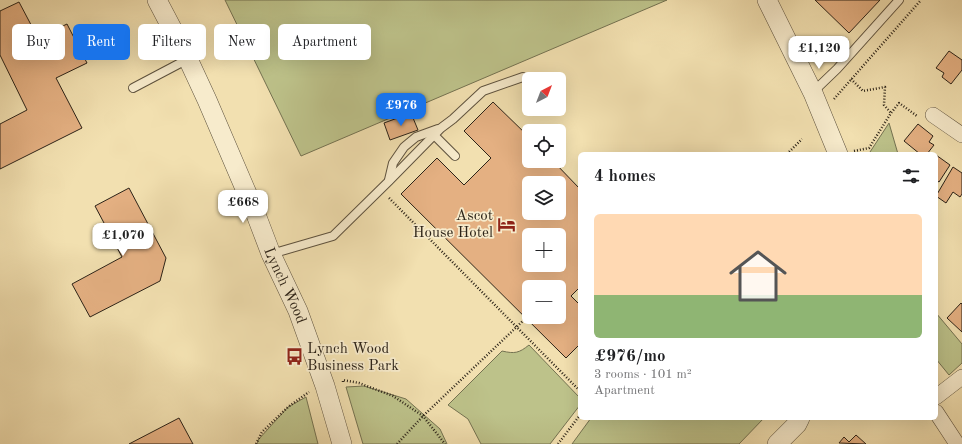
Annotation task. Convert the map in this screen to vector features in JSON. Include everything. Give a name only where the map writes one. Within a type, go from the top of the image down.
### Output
[{"type":"street","name":"Lynch Wood","points":[[157,0],[170,24]]},
{"type":"street","points":[[767,0],[813,93],[845,152]]},
{"type":"street","name":"Lynch Wood","points":[[188,60],[255,212],[271,254],[298,311],[325,386],[342,444]]},
{"type":"street","points":[[933,115],[962,135]]},
{"type":"street","points":[[938,395],[962,377]]},
{"type":"street","points":[[938,415],[957,444]]},
{"type":"street","points":[[777,444],[799,420]]},
{"type":"lane","points":[[813,93],[837,69],[899,0]]},
{"type":"lane","points":[[133,88],[186,60]]},
{"type":"lane","points":[[271,254],[333,236],[441,128],[483,91],[522,77]]},
{"type":"lane","points":[[389,181],[393,163],[404,147],[416,137],[441,128]]},
{"type":"lane","points":[[434,135],[455,156]]},
{"type":"path","points":[[834,99],[920,0]]},
{"type":"path","points":[[851,79],[863,91],[885,87],[884,105],[891,113]]},
{"type":"path","points":[[851,152],[869,148],[899,103],[921,118],[933,115]]},
{"type":"path","points":[[788,152],[802,139]]},
{"type":"path","points":[[389,181],[395,187],[386,196],[578,389]]},
{"type":"path","points":[[396,444],[423,416],[522,322]]},
{"type":"path","points":[[343,380],[359,383],[393,396],[423,416],[445,444]]},
{"type":"path","points":[[256,444],[262,432],[288,407],[312,390]]},
{"type":"path","points":[[558,444],[578,418]]},
{"type":"green space","points":[[225,0],[667,0],[301,156],[254,60],[270,60],[270,24],[237,24]]},
{"type":"green space","points":[[889,123],[897,152],[870,152]]},
{"type":"green space","points":[[938,315],[962,344],[962,363],[949,375],[938,361]]},
{"type":"green space","points":[[529,345],[578,396],[578,408],[550,444],[481,444],[468,419],[448,405],[502,351],[517,352]]},
{"type":"green space","points":[[364,386],[406,399],[440,429],[447,444],[363,444],[346,387]]},
{"type":"green space","points":[[306,397],[318,444],[257,444],[258,440],[288,407]]},
{"type":"green space","points":[[590,420],[762,420],[739,444],[572,444]]},
{"type":"building","points":[[815,0],[880,0],[849,33]]},
{"type":"building","points":[[19,2],[31,24],[12,24],[12,60],[65,60],[65,25],[67,24],[73,36],[73,60],[85,60],[87,63],[56,78],[82,128],[0,169],[0,124],[27,110],[0,55],[0,11]]},
{"type":"building","points":[[949,51],[962,60],[962,70],[951,84],[942,77],[944,73],[936,68]]},
{"type":"building","name":"Ascot House Hotel","points":[[493,102],[522,130],[522,168],[560,168],[578,187],[578,289],[571,296],[578,303],[578,346],[566,358],[532,324],[566,324],[566,280],[522,280],[522,314],[401,194],[437,158],[464,185],[491,158],[464,131]]},
{"type":"building","points":[[411,113],[418,130],[390,140],[384,123]]},
{"type":"building","points":[[918,124],[933,136],[929,142],[934,145],[929,152],[918,152],[904,141]]},
{"type":"building","points":[[938,156],[950,165],[939,182],[938,181]]},
{"type":"building","points":[[953,167],[962,173],[962,194],[960,197],[953,192],[946,203],[938,197],[938,193]]},
{"type":"building","points":[[129,188],[166,258],[160,281],[90,317],[72,284],[122,257],[95,206]]},
{"type":"building","points":[[961,303],[962,304],[962,332],[947,318]]},
{"type":"building","points":[[179,418],[193,444],[129,444]]},
{"type":"building","points":[[856,435],[866,444],[839,443],[844,437],[849,442]]},
{"type":"place","name":"Ascot House Hotel","points":[[506,224]]},
{"type":"place","name":"Lynch Wood Business Park","points":[[294,357]]}]
